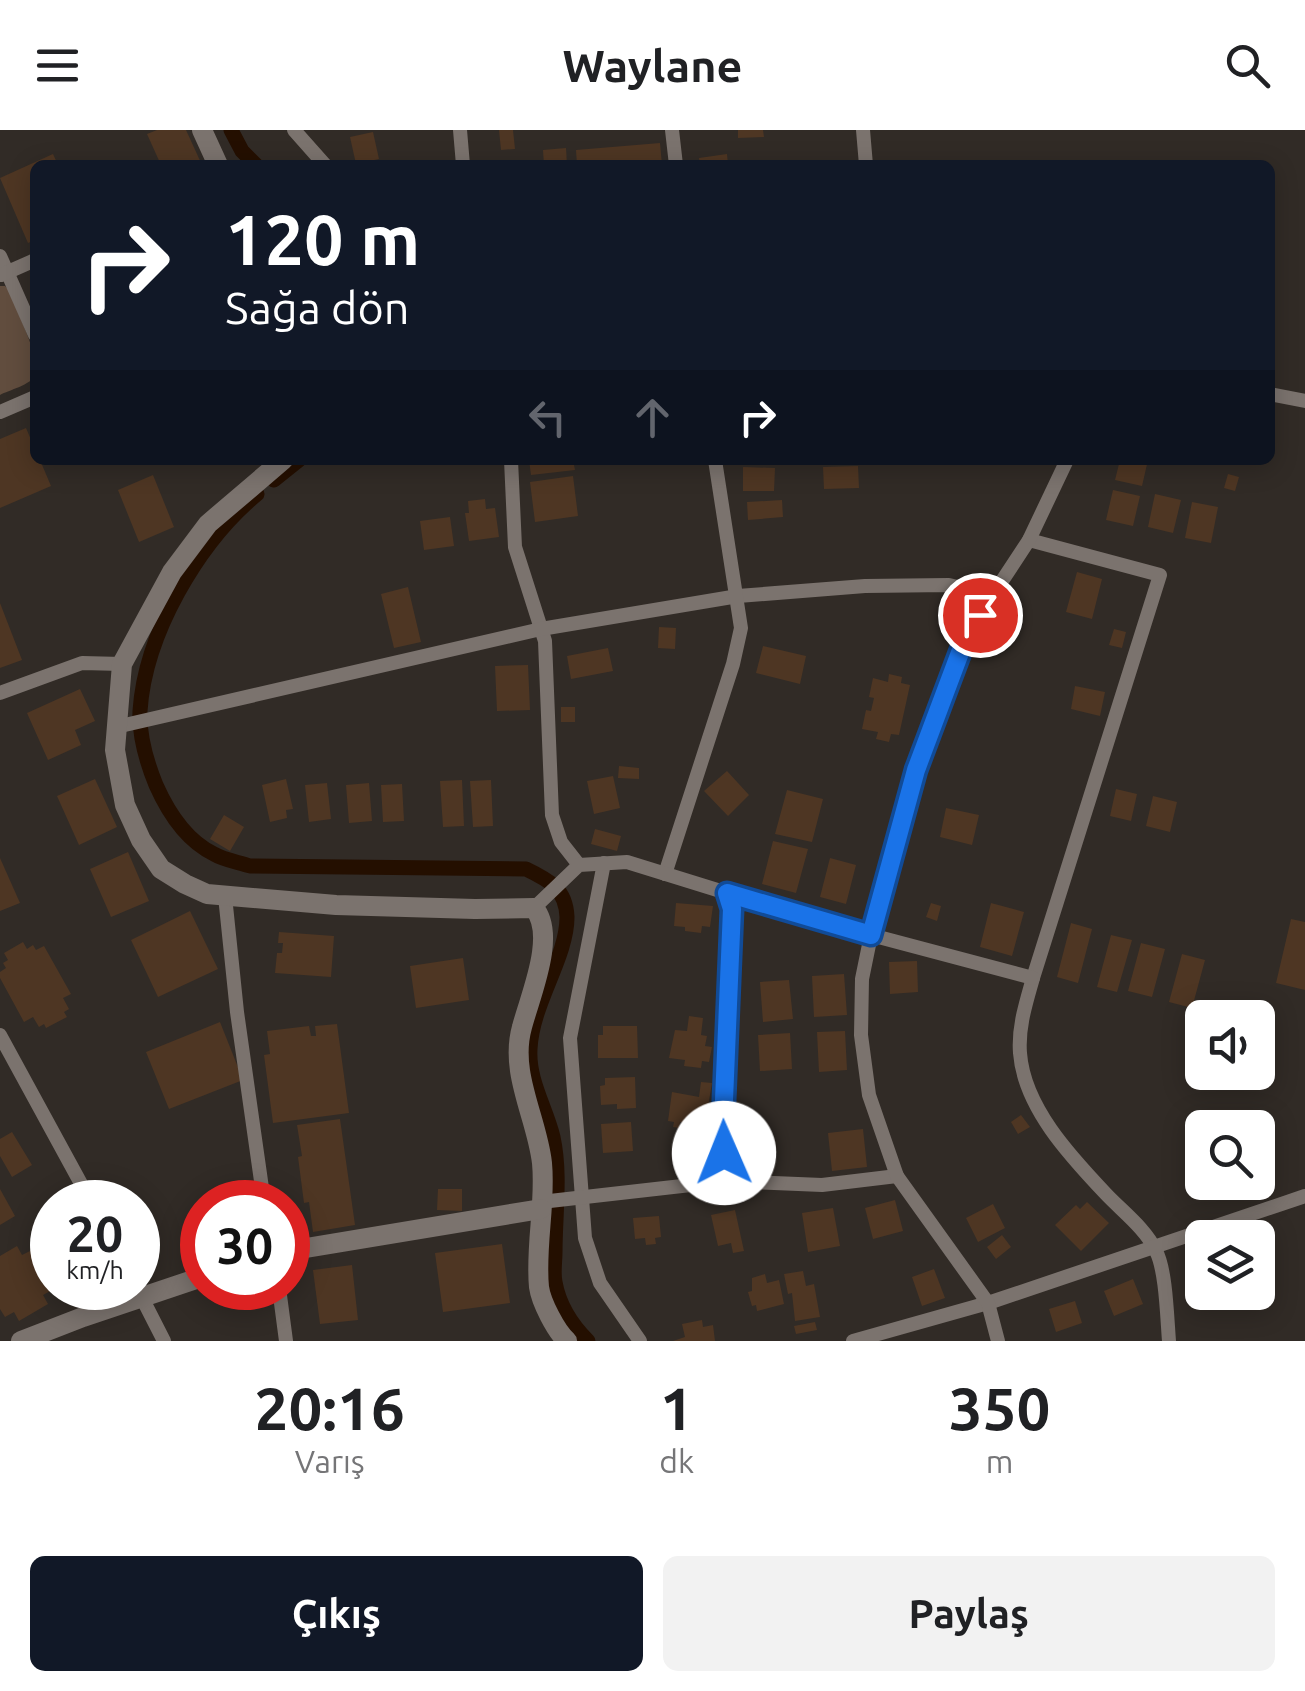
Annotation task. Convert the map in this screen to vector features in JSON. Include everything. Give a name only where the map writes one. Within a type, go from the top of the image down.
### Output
[{"type":"street","points":[[202,130],[216,160]]},
{"type":"street","points":[[294,130],[321,160]]},
{"type":"street","points":[[460,130],[463,160]]},
{"type":"street","points":[[672,130],[675,160]]},
{"type":"street","points":[[862,130],[865,160]]},
{"type":"street","points":[[0,256],[4,274],[30,325]]},
{"type":"street","points":[[4,274],[30,262]]},
{"type":"street","points":[[1275,395],[1305,400]]},
{"type":"street","points":[[0,412],[30,399]]},
{"type":"street","points":[[276,465],[208,524],[172,572],[122,664],[115,750],[125,805],[161,870],[208,894],[224,896],[336,905],[534,908],[579,865],[627,862],[871,935],[1033,978]]},
{"type":"street","points":[[512,465],[516,547],[545,642],[552,816],[561,842],[579,865]]},
{"type":"street","points":[[665,874],[741,628],[716,465]]},
{"type":"street","points":[[998,1341],[988,1304],[898,1176],[870,1095],[861,1034],[862,979],[916,770],[967,634],[1028,540],[1065,465]]},
{"type":"street","points":[[1028,540],[1160,575],[1033,978],[1022,1020],[1020,1053],[1028,1090],[1046,1122],[1155,1246],[1169,1341]]},
{"type":"street","points":[[116,727],[541,629],[738,596],[932,585],[992,595]]},
{"type":"street","points":[[0,693],[82,663],[122,664]]},
{"type":"street","points":[[604,864],[570,1038],[585,1238],[600,1282],[640,1341]]},
{"type":"street","points":[[726,1181],[723,1124],[732,909],[727,893]]},
{"type":"street","points":[[224,896],[261,1180]]},
{"type":"street","points":[[534,908],[543,933],[537,980],[521,1030],[518,1054],[548,1203],[539,1290],[558,1333],[568,1341]]},
{"type":"street","points":[[0,1034],[79,1180]]},
{"type":"street","points":[[310,1247],[582,1198],[726,1181],[822,1185],[898,1176]]},
{"type":"street","points":[[852,1341],[988,1304],[1305,1196]]},
{"type":"street","points":[[22,1341],[96,1310]]},
{"type":"street","points":[[148,1310],[164,1341]]},
{"type":"street","points":[[282,1310],[286,1341]]},
{"type":"shaded area","points":[[0,286],[5,286],[30,343],[30,381],[0,395]]},
{"type":"building","points":[[186,130],[200,160],[159,160],[147,134]]},
{"type":"building","points":[[499,130],[513,130],[515,149],[501,150]]},
{"type":"building","points":[[738,130],[763,130],[764,137],[738,138]]},
{"type":"building","points":[[373,132],[379,159],[355,160],[350,137]]},
{"type":"building","points":[[660,143],[662,160],[577,160],[576,150]]},
{"type":"building","points":[[566,148],[567,160],[544,160],[543,150]]},
{"type":"building","points":[[727,154],[728,160],[699,160]]},
{"type":"building","points":[[30,164],[30,242],[28,243],[0,178]]},
{"type":"building","points":[[26,428],[30,465],[42,465],[51,486],[0,508],[0,439]]},
{"type":"building","points":[[530,465],[574,465],[575,470],[531,475]]},
{"type":"building","points":[[1119,465],[1147,465],[1142,486],[1115,480]]},
{"type":"building","points":[[858,466],[859,488],[824,489],[823,467]]},
{"type":"building","points":[[743,467],[775,468],[774,491],[743,491]]},
{"type":"building","points":[[1228,474],[1239,477],[1235,491],[1224,488]]},
{"type":"building","points":[[153,475],[174,527],[139,542],[118,490]]},
{"type":"building","points":[[573,476],[578,516],[535,522],[530,482]]},
{"type":"building","points":[[1113,490],[1140,496],[1133,526],[1106,520]]},
{"type":"building","points":[[1155,494],[1181,500],[1173,533],[1148,527]]},
{"type":"building","points":[[485,499],[486,509],[495,508],[499,537],[469,541],[465,513],[469,513],[468,501]]},
{"type":"building","points":[[782,500],[783,517],[748,520],[747,502]]},
{"type":"building","points":[[1192,502],[1218,507],[1211,543],[1185,538]]},
{"type":"building","points":[[450,517],[454,546],[424,550],[420,521]]},
{"type":"building","points":[[1077,572],[1102,579],[1092,619],[1066,612]]},
{"type":"building","points":[[408,587],[421,642],[394,648],[381,594]]},
{"type":"building","points":[[0,603],[22,660],[0,668]]},
{"type":"building","points":[[659,627],[676,628],[675,649],[658,648]]},
{"type":"building","points":[[1114,629],[1126,632],[1122,648],[1109,645]]},
{"type":"building","points":[[763,646],[806,656],[800,684],[756,673]]},
{"type":"building","points":[[608,648],[613,671],[571,679],[567,656]]},
{"type":"building","points":[[528,665],[530,710],[497,711],[495,666]]},
{"type":"building","points":[[889,674],[902,677],[901,683],[910,685],[899,735],[891,734],[889,742],[876,739],[878,732],[862,729],[866,710],[871,711],[874,698],[869,697],[873,678],[888,682]]},
{"type":"building","points":[[1075,686],[1105,692],[1100,716],[1071,709]]},
{"type":"building","points":[[80,689],[95,721],[75,730],[81,745],[48,760],[27,713]]},
{"type":"building","points":[[561,707],[575,707],[575,722],[561,722]]},
{"type":"building","points":[[619,766],[639,768],[639,779],[618,778]]},
{"type":"building","points":[[727,771],[749,795],[728,816],[704,791]]},
{"type":"building","points":[[613,776],[620,808],[594,814],[587,781]]},
{"type":"building","points":[[95,779],[117,827],[79,845],[57,796]]},
{"type":"building","points":[[286,779],[293,809],[286,810],[287,818],[270,822],[262,785]]},
{"type":"building","points":[[462,780],[464,826],[443,827],[440,781]]},
{"type":"building","points":[[491,780],[493,826],[473,827],[470,781]]},
{"type":"building","points":[[327,783],[331,819],[309,822],[305,785]]},
{"type":"building","points":[[369,783],[372,821],[349,823],[346,785]]},
{"type":"building","points":[[402,784],[404,821],[383,822],[381,785]]},
{"type":"building","points":[[1116,789],[1137,794],[1131,821],[1110,816]]},
{"type":"building","points":[[787,790],[823,799],[812,842],[775,834]]},
{"type":"building","points":[[1153,796],[1177,802],[1170,832],[1146,826]]},
{"type":"building","points":[[946,808],[979,815],[972,845],[940,837]]},
{"type":"building","points":[[224,815],[244,827],[230,851],[210,839]]},
{"type":"building","points":[[595,829],[621,836],[617,851],[591,844]]},
{"type":"building","points":[[773,841],[808,849],[796,893],[762,884]]},
{"type":"building","points":[[128,852],[149,901],[111,917],[90,869]]},
{"type":"building","points":[[0,858],[20,903],[0,911]]},
{"type":"building","points":[[830,858],[856,865],[846,904],[820,897]]},
{"type":"building","points":[[676,903],[713,906],[710,927],[702,926],[701,933],[674,926]]},
{"type":"building","points":[[931,903],[941,906],[937,921],[926,917]]},
{"type":"building","points":[[991,903],[1024,912],[1012,956],[980,947]]},
{"type":"building","points":[[190,911],[218,969],[158,997],[131,940]]},
{"type":"building","points":[[1291,919],[1305,922],[1305,990],[1276,983]]},
{"type":"building","points":[[1071,923],[1092,929],[1078,983],[1057,977]]},
{"type":"building","points":[[279,932],[334,936],[331,977],[275,973],[277,953],[282,953],[283,943],[278,943]]},
{"type":"building","points":[[1111,935],[1132,940],[1117,992],[1097,987]]},
{"type":"building","points":[[23,942],[27,949],[44,946],[71,994],[63,998],[69,1009],[64,1012],[67,1017],[46,1028],[44,1024],[39,1027],[33,1017],[24,1022],[0,978],[0,972],[6,968],[3,963],[8,960],[4,953]]},
{"type":"building","points":[[1141,943],[1165,949],[1152,997],[1128,991]]},
{"type":"building","points":[[1182,954],[1205,960],[1194,1000],[1185,1000],[1185,1006],[1169,1002]]},
{"type":"building","points":[[463,958],[469,1000],[416,1008],[410,966]]},
{"type":"building","points":[[917,961],[918,992],[890,994],[889,962]]},
{"type":"building","points":[[844,974],[847,1015],[814,1017],[812,976]]},
{"type":"building","points":[[789,980],[793,1019],[763,1022],[760,982]]},
{"type":"building","points":[[689,1016],[703,1018],[701,1035],[707,1036],[705,1046],[712,1047],[709,1062],[702,1061],[701,1068],[684,1066],[685,1060],[669,1058],[675,1030],[687,1031]]},
{"type":"building","points":[[220,1022],[243,1080],[169,1109],[146,1052]]},
{"type":"building","points":[[337,1024],[349,1113],[273,1123],[264,1055],[270,1054],[267,1031],[309,1026],[311,1036],[316,1036],[315,1026]]},
{"type":"building","points":[[603,1026],[637,1026],[638,1058],[598,1058],[598,1035],[603,1035]]},
{"type":"building","points":[[845,1031],[847,1070],[819,1072],[817,1032]]},
{"type":"building","points":[[790,1033],[792,1069],[760,1071],[758,1035]]},
{"type":"building","points":[[635,1077],[636,1108],[601,1105],[600,1086],[605,1085],[605,1078]]},
{"type":"building","points":[[701,1082],[712,1083],[704,1130],[684,1127],[680,1122],[679,1128],[673,1127],[674,1122],[668,1121],[672,1092],[699,1097]]},
{"type":"building","points":[[1021,1115],[1030,1127],[1018,1134],[1011,1122]]},
{"type":"building","points":[[340,1119],[355,1225],[313,1232],[310,1180],[301,1180],[297,1125]]},
{"type":"building","points":[[631,1122],[633,1151],[603,1153],[601,1124]]},
{"type":"building","points":[[863,1129],[867,1167],[832,1171],[828,1133]]},
{"type":"building","points":[[12,1132],[32,1165],[12,1177],[0,1156],[0,1139]]},
{"type":"building","points":[[0,1189],[15,1216],[0,1225]]},
{"type":"building","points":[[438,1189],[462,1189],[462,1211],[437,1210]]},
{"type":"building","points":[[895,1200],[903,1231],[873,1239],[865,1208]]},
{"type":"building","points":[[1087,1202],[1109,1223],[1081,1251],[1055,1225],[1076,1205],[1080,1209]]},
{"type":"building","points":[[993,1204],[1005,1228],[978,1242],[966,1218]]},
{"type":"building","points":[[833,1208],[840,1246],[808,1252],[802,1213]]},
{"type":"building","points":[[735,1210],[744,1251],[733,1253],[731,1243],[718,1246],[711,1215]]},
{"type":"building","points":[[659,1216],[661,1237],[655,1238],[656,1244],[646,1245],[645,1238],[635,1239],[633,1218]]},
{"type":"building","points":[[1002,1235],[1011,1247],[996,1259],[987,1247]]},
{"type":"building","points":[[502,1244],[510,1303],[443,1312],[435,1253]]},
{"type":"building","points":[[17,1246],[22,1255],[30,1251],[30,1310],[38,1310],[19,1321],[14,1312],[5,1317],[0,1309],[0,1256]]},
{"type":"building","points":[[352,1265],[358,1320],[320,1324],[313,1270]]},
{"type":"building","points":[[934,1269],[945,1298],[922,1306],[912,1277]]},
{"type":"building","points":[[803,1271],[806,1286],[814,1284],[820,1317],[795,1321],[792,1293],[788,1294],[784,1274]]},
{"type":"building","points":[[765,1274],[767,1283],[779,1280],[784,1304],[757,1311],[748,1292],[752,1291],[752,1278]]},
{"type":"building","points":[[1133,1279],[1143,1304],[1114,1316],[1104,1291]]},
{"type":"building","points":[[1075,1301],[1082,1323],[1056,1332],[1049,1309]]},
{"type":"building","points":[[702,1320],[703,1327],[713,1325],[715,1341],[673,1341],[685,1337],[682,1324]]},
{"type":"building","points":[[815,1322],[817,1330],[796,1334],[794,1326]]},
{"type":"waterway","points":[[231,130],[251,160]]},
{"type":"waterway","points":[[274,480],[293,465]]},
{"type":"waterway","points":[[257,494],[235,514],[195,564],[152,652],[140,720],[144,749],[156,785],[195,842],[218,856],[250,866],[526,869],[560,892],[566,907],[565,933],[532,1032],[530,1060],[555,1151],[555,1282],[567,1314],[588,1341]]},
{"type":"route","points":[[724,1153],[732,909],[727,893],[871,935],[916,770],[967,634],[980,615]]}]
